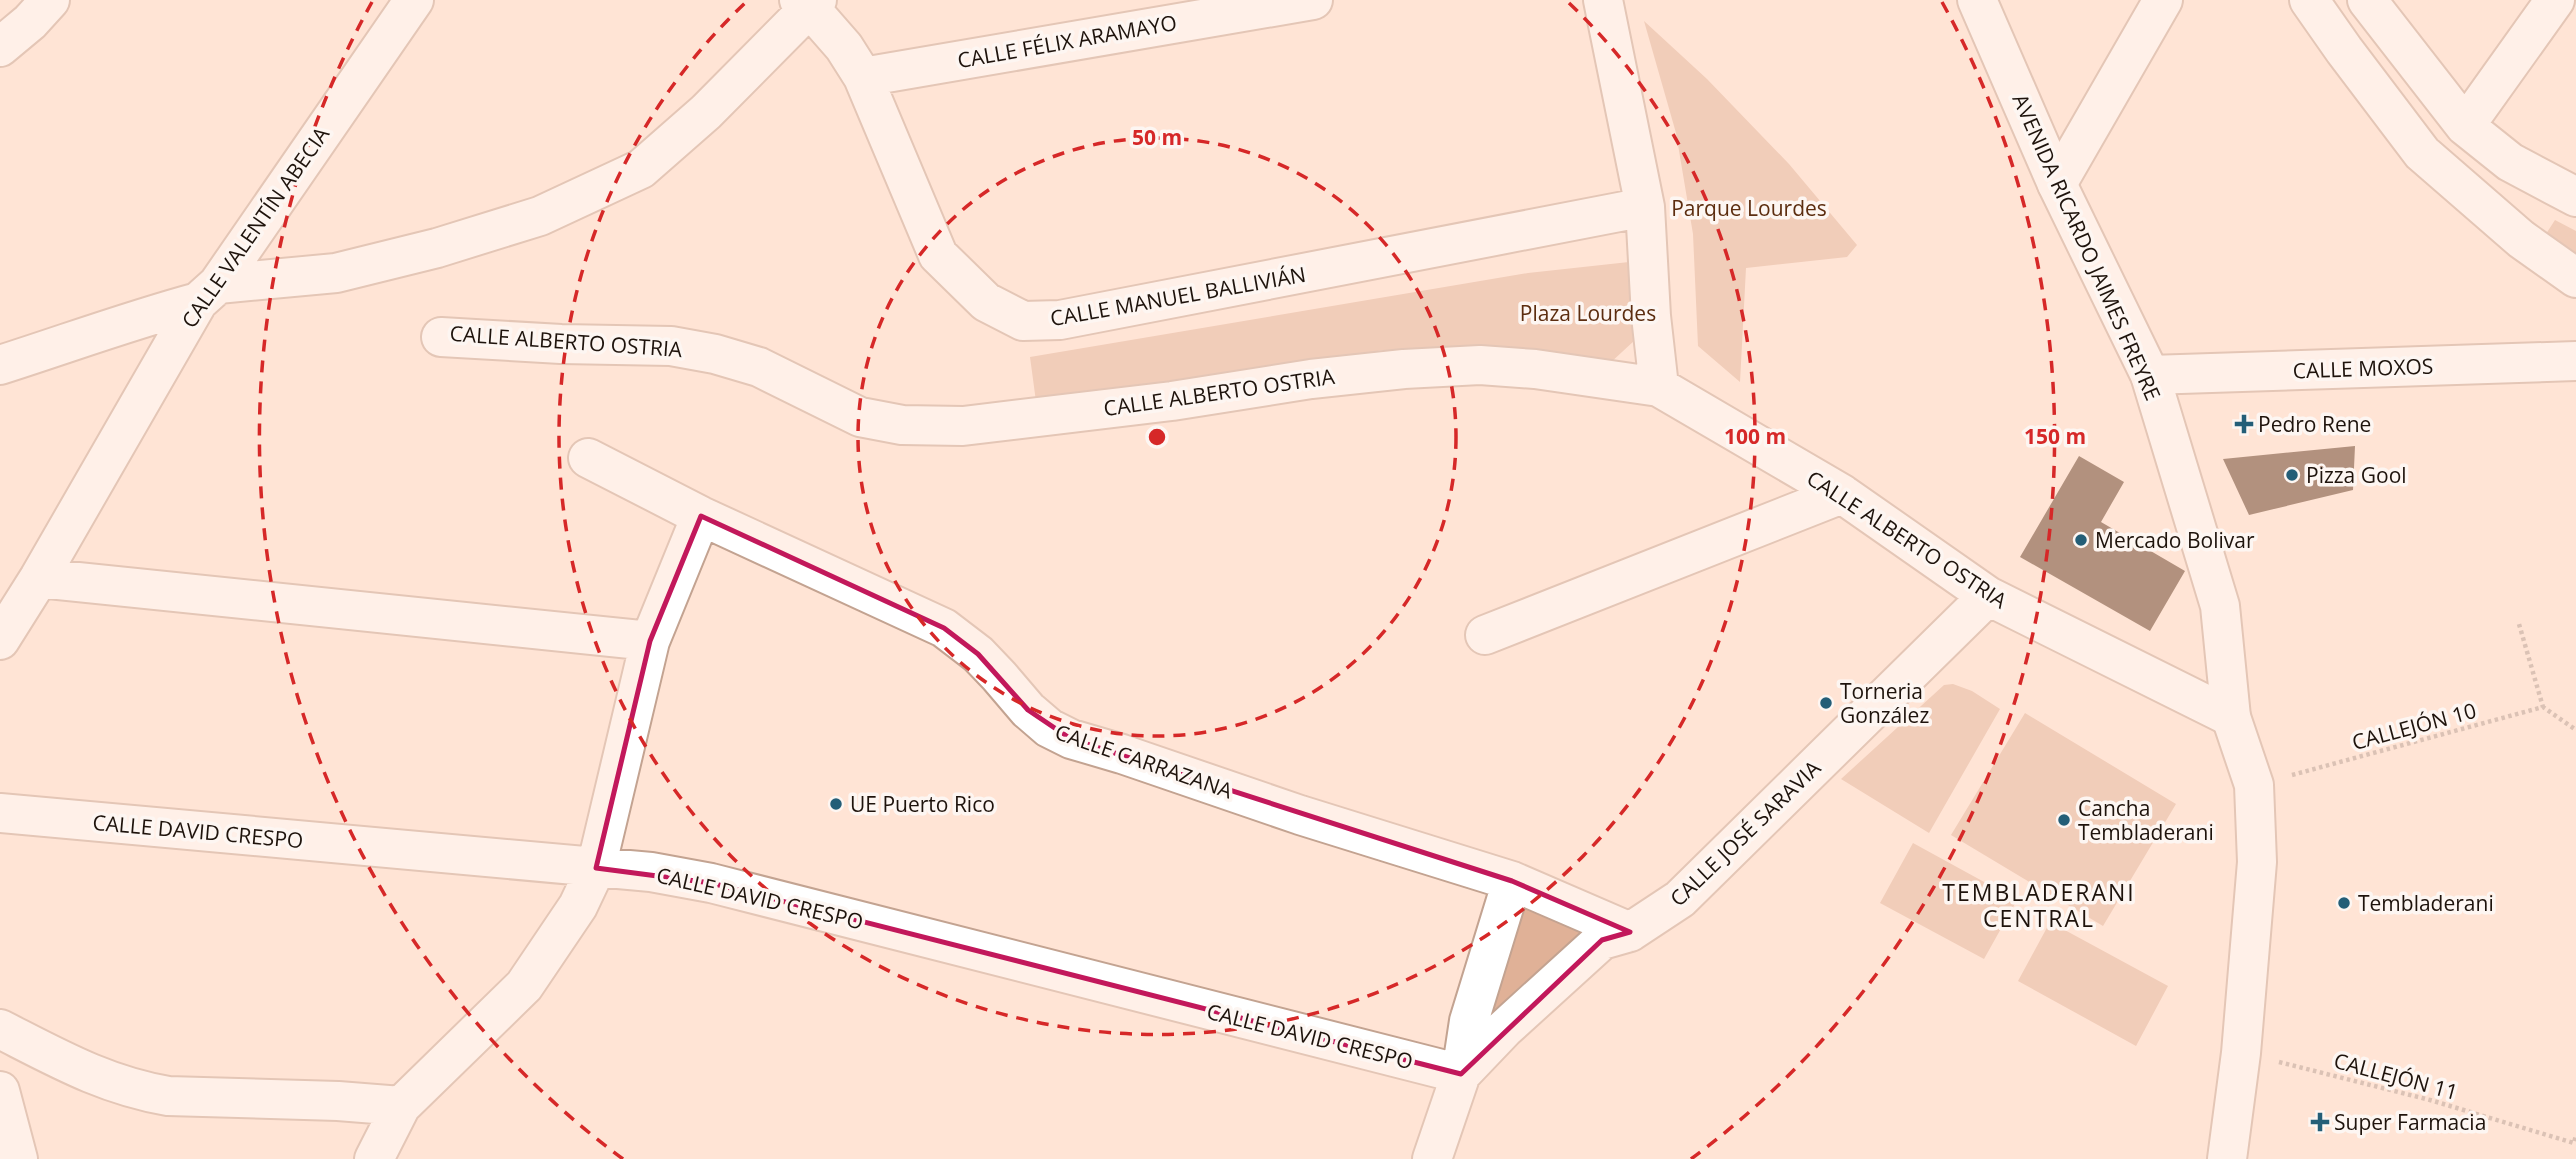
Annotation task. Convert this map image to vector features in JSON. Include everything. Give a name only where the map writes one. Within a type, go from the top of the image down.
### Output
[{"type":"street","points":[[0,47],[30,22],[50,0]]},
{"type":"street","name":"CALLE VALENTÍN ABECIA","points":[[0,640],[208,293],[414,0]]},
{"type":"street","name":"CALLE FÉLIX ARAMAYO","points":[[863,77],[1313,0]]},
{"type":"street","points":[[1603,0],[1645,207],[1651,316],[1659,387]]},
{"type":"street","name":"AVENIDA RICARDO JAIMES FREYRE","points":[[1977,0],[2057,184],[2150,375],[2220,606],[2231,717],[2254,785],[2257,862],[2241,1053],[2227,1159]]},
{"type":"street","points":[[2057,184],[2163,0]]},
{"type":"street","points":[[2309,0],[2422,153],[2521,239],[2576,278]]},
{"type":"street","points":[[2367,0],[2465,127],[2510,162],[2576,197]]},
{"type":"street","points":[[2465,127],[2556,0]]},
{"type":"street","points":[[0,365],[208,293],[336,272],[437,248],[540,216],[641,169],[706,112],[808,2]]},
{"type":"street","name":"CALLE MANUEL BALLIVIÁN","points":[[808,2],[844,47],[863,77],[938,255],[986,302],[1023,321],[1060,320],[1645,207]]},
{"type":"street","name":"CALLE ALBERTO OSTRIA","points":[[441,337],[561,344],[671,346],[715,354],[759,368],[860,417],[902,425],[963,426],[1172,401],[1311,379],[1404,369],[1480,365],[1535,369],[1659,387],[1842,494],[1988,596],[2231,717]]},
{"type":"street","name":"CALLE MOXOS","points":[[2150,375],[2576,361]]},
{"type":"street","name":"CALLE CARRAZANA","points":[[588,458],[701,516],[944,628],[992,668],[1028,710],[1049,728],[1071,739],[1300,815],[1512,881],[1630,932]]},
{"type":"street","points":[[1485,635],[1842,494]]},
{"type":"street","points":[[374,1159],[401,1106],[524,986],[578,906],[596,868],[650,641],[701,516]]},
{"type":"street","points":[[39,578],[650,641]]},
{"type":"street","name":"CALLE JOSÉ SARAVIA","points":[[1432,1159],[1461,1074],[1504,1029],[1602,940],[1630,932],[1680,899],[1988,596]]},
{"type":"street","name":"CALLE DAVID CRESPO","points":[[0,813],[650,872],[711,884],[1461,1074]]},
{"type":"street","points":[[1461,1074],[1469,1021],[1512,881]]},
{"type":"street","points":[[0,1029],[88,1074],[144,1092],[168,1096],[338,1101],[401,1106]]},
{"type":"street","points":[[0,1091],[18,1159]]},
{"type":"path","points":[[2519,624],[2543,707],[2576,730]]},
{"type":"path","name":"CALLEJÓN 10","points":[[2254,785],[2543,707]]},
{"type":"path","name":"CALLEJÓN 11","points":[[2241,1053],[2430,1100],[2574,1143],[2576,1135]]},
{"type":"highlighted area","points":[[701,516],[944,628],[978,654],[1028,710],[1071,739],[1512,881],[1630,932],[1602,940],[1461,1074],[711,883],[596,868],[650,641]]},
{"type":"green space","name":"Parque Lourdes","points":[[1644,21],[1707,79],[1789,164],[1857,245],[1847,257],[1746,268],[1740,382],[1698,346],[1693,234],[1676,133]]},
{"type":"green space","points":[[2555,220],[2576,231],[2576,256],[2544,237]]},
{"type":"green space","name":"Plaza Lourdes","points":[[1629,262],[1635,340],[1609,364],[1459,351],[1383,350],[1037,409],[1030,357],[1528,273]]},
{"type":"green space","points":[[1953,684],[1972,691],[2000,709],[1929,833],[1841,779],[1944,685]]},
{"type":"green space","name":"Cancha Tembladerani","points":[[2025,713],[2176,804],[2103,926],[1951,835]]},
{"type":"green space","points":[[1913,843],[2017,900],[1984,959],[1880,903]]},
{"type":"green space","points":[[1518,902],[1587,928],[1490,1016]]},
{"type":"green space","points":[[2050,922],[2168,986],[2136,1046],[2018,981]]},
{"type":"building","name":"Pizza Gool","points":[[2355,446],[2353,490],[2249,515],[2223,459]]},
{"type":"building","name":"Mercado Bolivar","points":[[2079,456],[2124,482],[2101,522],[2185,571],[2150,631],[2020,557]]},
{"type":"place","name":"Pedro Rene","points":[[2244,424]]},
{"type":"place","name":"Pizza Gool","points":[[2292,475]]},
{"type":"place","name":"Mercado Bolivar","points":[[2081,540]]},
{"type":"place","name":"Torneria González","points":[[1826,703]]},
{"type":"place","name":"UE Puerto Rico","points":[[836,804]]},
{"type":"place","name":"Cancha Tembladerani","points":[[2064,820]]},
{"type":"place","name":"Tembladerani","points":[[2344,903]]},
{"type":"place","name":"Super Farmacia","points":[[2320,1122]]},
{"type":"district","name":"TEMBLADERANI CENTRAL","points":[[2039,905]]}]
